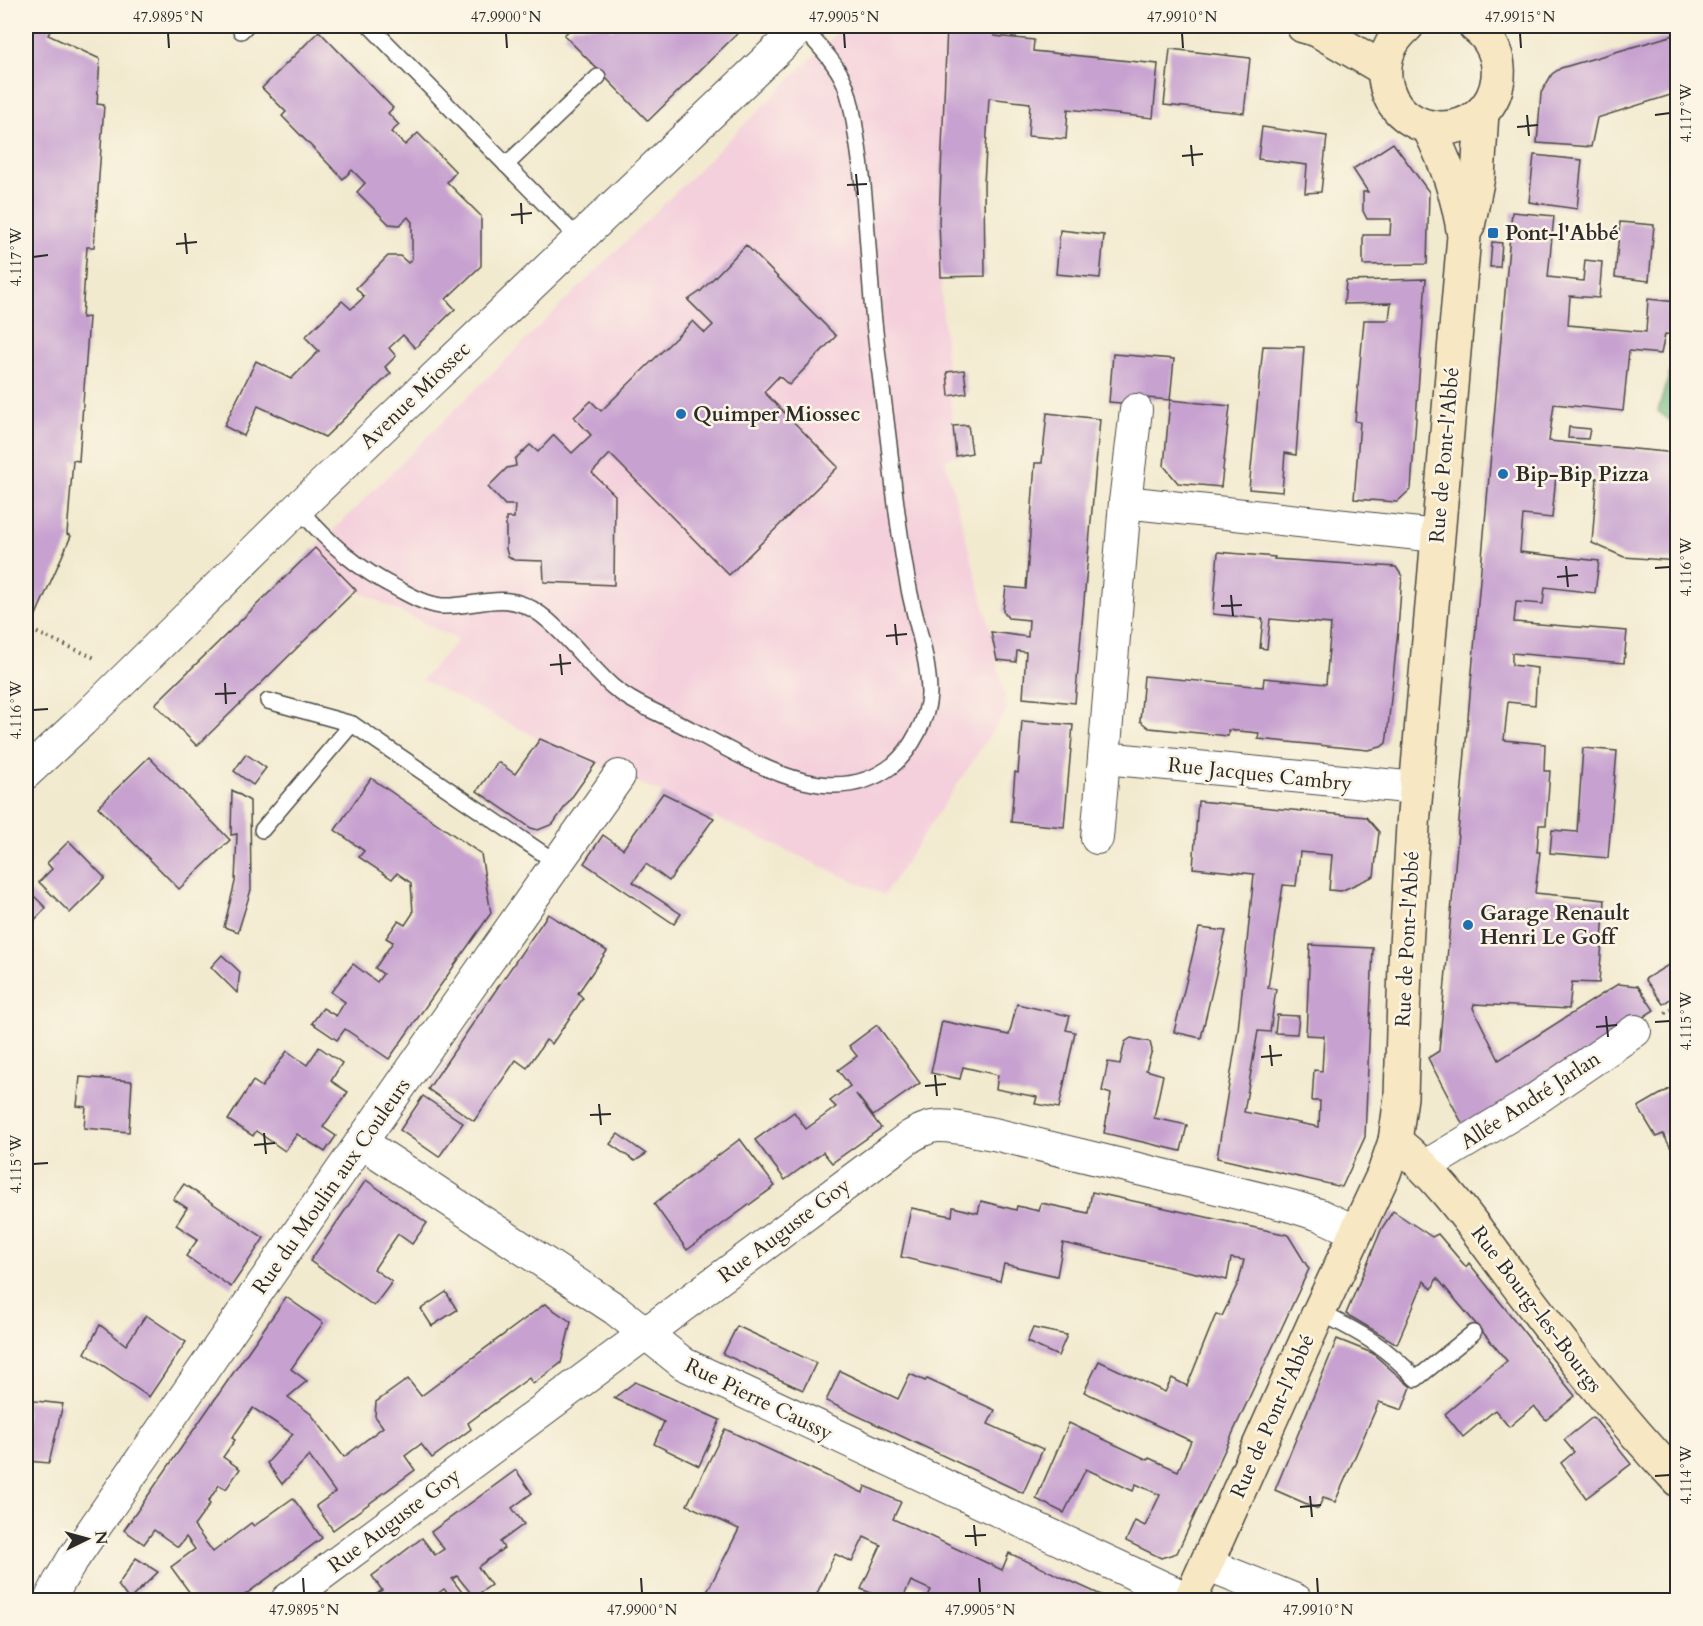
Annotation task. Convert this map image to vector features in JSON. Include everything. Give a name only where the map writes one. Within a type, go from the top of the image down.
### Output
[{"type":"main road","points":[[1303,26],[1317,30],[1384,69]]},
{"type":"main road","points":[[1407,26],[1397,34],[1390,45],[1384,69],[1387,89],[1396,106],[1410,120],[1429,128],[1440,129],[1463,125],[1482,112],[1496,90],[1497,58],[1486,30]]},
{"type":"main road","name":"Rue de Pont-l'Abbé","points":[[1464,236],[1478,177],[1482,112]]},
{"type":"main road","name":"Rue de Pont-l'Abbé","points":[[1190,1600],[1384,1173],[1395,1141],[1401,1097],[1405,964],[1417,788],[1464,236],[1459,203],[1429,128]]},
{"type":"main road","name":"Rue Bourg-les-Bourgs","points":[[1395,1141],[1424,1167],[1468,1219],[1610,1405],[1677,1480]]},
{"type":"street","name":"Avenue Miossec","points":[[27,768],[124,680],[298,508],[801,26]]},
{"type":"street","points":[[1097,838],[1125,502],[1136,410]]},
{"type":"street","points":[[1125,502],[1437,536]]},
{"type":"street","name":"Rue Jacques Cambry","points":[[1104,758],[1417,788]]},
{"type":"street","name":"Rue du Moulin aux Couleurs","points":[[50,1600],[68,1567],[361,1142],[619,776]]},
{"type":"street","name":"Allée André Jarlan","points":[[1424,1167],[1524,1107],[1635,1031]]},
{"type":"street","name":"Rue Auguste Goy","points":[[287,1600],[912,1135],[930,1127],[994,1134],[1291,1206],[1320,1215],[1356,1232]]},
{"type":"street","name":"Rue Pierre Caussy","points":[[361,1142],[615,1309],[669,1354],[703,1374],[1190,1600]]},
{"type":"street","points":[[1206,1564],[1296,1600]]},
{"type":"lane","points":[[370,26],[578,238]]},
{"type":"lane","points":[[298,508],[328,542],[360,567],[374,577],[422,601],[437,606],[456,606],[495,599],[521,605],[538,613],[614,688],[638,704],[760,765],[811,784],[828,786],[863,782],[900,759],[927,710],[929,696],[927,672],[900,535],[871,294],[858,144],[846,86],[829,58],[801,26]]},
{"type":"lane","points":[[506,165],[598,77]]},
{"type":"lane","points":[[268,701],[352,724],[557,863]]},
{"type":"lane","points":[[262,830],[352,724]]},
{"type":"lane","points":[[1319,1312],[1383,1347],[1416,1379],[1473,1334]]},
{"type":"path","points":[[26,628],[101,660],[124,680]]},
{"type":"shaded area","points":[[844,26],[947,26],[938,240],[947,372],[956,456],[945,460],[991,632],[1007,709],[884,895],[540,739],[422,680],[458,640],[356,590],[315,548]]},
{"type":"green space","points":[[1677,349],[1677,426],[1658,411]]},
{"type":"building","points":[[28,26],[53,26],[48,35],[100,59],[97,104],[104,105],[94,247],[87,247],[82,318],[89,317],[79,461],[73,460],[67,534],[71,536],[31,626],[26,623],[26,56]]},
{"type":"building","points":[[574,26],[608,26],[612,30],[615,26],[745,26],[648,121],[564,35]]},
{"type":"building","points":[[947,26],[994,26],[994,36],[1034,40],[1033,51],[1158,64],[1153,118],[1068,109],[1066,139],[1028,136],[1030,103],[989,98],[984,184],[985,276],[941,277],[939,221]]},
{"type":"building","points":[[319,31],[393,108],[388,113],[399,125],[391,132],[405,145],[418,133],[456,172],[447,182],[481,216],[481,266],[446,299],[455,309],[415,348],[403,335],[389,348],[396,356],[385,367],[391,373],[325,437],[258,406],[244,436],[224,426],[256,361],[291,379],[319,351],[305,337],[342,301],[351,309],[364,297],[356,288],[388,256],[400,256],[408,263],[412,259],[412,222],[408,217],[400,225],[389,224],[357,192],[365,183],[352,170],[343,179],[282,116],[286,112],[262,88]]},
{"type":"building","points":[[1677,34],[1677,93],[1597,118],[1591,147],[1537,143],[1541,93],[1552,74],[1561,68]]},
{"type":"building","points":[[1170,49],[1250,58],[1244,113],[1164,105]]},
{"type":"building","points":[[1262,127],[1327,136],[1321,192],[1305,193],[1307,165],[1258,159]]},
{"type":"building","points":[[1393,143],[1429,192],[1427,264],[1363,265],[1363,235],[1390,235],[1391,219],[1367,219],[1363,211],[1363,192],[1368,192],[1353,169]]},
{"type":"building","points":[[1534,155],[1582,160],[1577,209],[1529,202]]},
{"type":"building","points":[[1512,212],[1554,216],[1548,277],[1583,281],[1585,260],[1602,262],[1599,298],[1570,296],[1568,325],[1646,332],[1648,299],[1677,302],[1677,335],[1665,334],[1661,354],[1629,351],[1623,411],[1554,404],[1549,441],[1677,453],[1677,561],[1624,557],[1592,543],[1597,478],[1556,475],[1552,518],[1523,515],[1520,552],[1599,561],[1595,593],[1545,587],[1543,604],[1516,602],[1514,622],[1627,631],[1624,663],[1512,653],[1512,665],[1537,668],[1535,705],[1508,702],[1504,740],[1545,744],[1544,771],[1550,771],[1546,825],[1539,825],[1537,852],[1540,852],[1535,893],[1605,900],[1599,983],[1572,982],[1569,1009],[1474,1004],[1473,1008],[1499,1060],[1618,984],[1638,986],[1654,1010],[1529,1092],[1463,1125],[1428,1058],[1439,1051]]},
{"type":"building","points":[[1620,222],[1654,225],[1649,281],[1615,277]]},
{"type":"building","points":[[1060,230],[1104,235],[1100,278],[1056,274]]},
{"type":"building","points":[[1492,242],[1502,243],[1500,267],[1490,267]]},
{"type":"building","name":"Quimper Miossec","points":[[746,245],[836,336],[789,385],[779,376],[764,392],[838,467],[729,575],[610,454],[592,473],[615,495],[614,585],[544,582],[543,561],[514,560],[508,556],[506,518],[514,518],[515,505],[505,505],[488,487],[507,468],[516,466],[515,459],[530,445],[538,452],[554,435],[572,453],[591,435],[574,417],[591,401],[601,411],[693,321],[705,333],[713,325],[688,300],[701,291]]},
{"type":"building","points":[[1426,279],[1411,489],[1397,502],[1354,499],[1360,422],[1355,421],[1364,320],[1389,320],[1391,303],[1344,304],[1346,281]]},
{"type":"building","points":[[1263,346],[1304,347],[1296,455],[1285,453],[1282,492],[1249,489]]},
{"type":"building","points":[[1113,354],[1174,359],[1170,400],[1134,397],[1133,404],[1109,402]]},
{"type":"building","points":[[964,370],[967,393],[949,396],[947,372]]},
{"type":"building","points":[[1170,400],[1230,406],[1221,487],[1178,483],[1164,466]]},
{"type":"building","points":[[1047,413],[1100,419],[1075,703],[1023,698],[1026,652],[1017,651],[1016,662],[997,660],[991,632],[1028,637],[1029,620],[1008,618],[1003,611],[1006,587],[1026,589],[1035,463],[1042,463]]},
{"type":"building","points":[[968,425],[972,453],[956,456],[953,426]]},
{"type":"building","points":[[1569,427],[1590,429],[1588,439],[1568,438]]},
{"type":"building","points":[[315,548],[356,590],[197,746],[155,704]]},
{"type":"building","points":[[1218,552],[1275,557],[1274,559],[1396,567],[1402,576],[1386,743],[1381,747],[1368,750],[1258,739],[1259,733],[1228,730],[1228,736],[1149,728],[1140,721],[1144,676],[1263,687],[1264,678],[1326,684],[1331,624],[1270,619],[1267,649],[1260,648],[1263,619],[1213,614]]},
{"type":"building","points":[[1022,721],[1073,725],[1064,827],[1011,822]]},
{"type":"building","points":[[540,739],[596,763],[553,824],[538,830],[531,828],[477,791],[498,762],[515,774]]},
{"type":"building","points":[[1583,748],[1617,751],[1608,858],[1550,853],[1552,830],[1577,832]]},
{"type":"building","points":[[246,754],[266,768],[253,785],[234,771]]},
{"type":"building","points":[[149,757],[230,840],[179,889],[98,807]]},
{"type":"building","points":[[371,778],[481,854],[491,913],[389,1059],[345,1029],[337,1040],[312,1023],[323,1008],[336,1016],[345,1002],[331,992],[353,964],[377,982],[383,974],[375,968],[393,942],[386,938],[398,921],[405,925],[413,913],[411,883],[397,873],[392,879],[359,857],[364,851],[335,830]]},
{"type":"building","points":[[232,790],[250,801],[251,890],[238,932],[224,927],[235,882],[237,834],[231,835]]},
{"type":"building","points":[[663,793],[714,818],[669,881],[646,864],[633,882],[681,914],[674,924],[584,863],[603,835],[623,849]]},
{"type":"building","points":[[1198,801],[1366,817],[1379,832],[1374,876],[1341,891],[1329,890],[1332,855],[1300,852],[1296,886],[1283,885],[1268,988],[1276,989],[1270,1032],[1258,1031],[1244,1112],[1319,1127],[1320,1101],[1312,1101],[1314,1070],[1322,1071],[1324,1036],[1306,1035],[1310,945],[1373,948],[1365,1137],[1342,1187],[1217,1158],[1238,1030],[1254,874],[1193,868]]},
{"type":"building","points":[[69,841],[105,878],[70,913],[39,882],[52,869],[47,863]]},
{"type":"building","points":[[26,888],[46,908],[26,929]]},
{"type":"building","points":[[548,914],[607,951],[578,993],[583,998],[552,1044],[546,1040],[527,1068],[516,1060],[474,1121],[428,1089]]},
{"type":"building","points":[[1199,928],[1226,931],[1201,1038],[1174,1032]]},
{"type":"building","points":[[222,955],[240,972],[237,993],[211,967]]},
{"type":"building","points":[[1675,961],[1677,994],[1663,1004],[1645,979]]},
{"type":"building","points":[[1017,1004],[1070,1016],[1066,1030],[1075,1032],[1059,1108],[1035,1104],[1037,1097],[996,1089],[998,1075],[963,1067],[960,1079],[931,1073],[942,1021],[1009,1035]]},
{"type":"building","points":[[1277,1015],[1299,1016],[1297,1034],[1275,1033]]},
{"type":"building","points":[[877,1025],[920,1083],[873,1116],[856,1094],[881,1128],[832,1163],[823,1152],[785,1180],[755,1140],[794,1112],[806,1129],[836,1107],[830,1101],[850,1086],[838,1070],[857,1056],[849,1046]]},
{"type":"building","points":[[1131,1038],[1150,1042],[1152,1050],[1146,1070],[1163,1075],[1154,1118],[1187,1125],[1181,1151],[1104,1133],[1111,1094],[1102,1091],[1108,1062],[1120,1064],[1125,1042]]},
{"type":"building","points":[[319,1047],[342,1063],[331,1081],[348,1092],[323,1127],[336,1136],[325,1152],[297,1134],[285,1151],[256,1131],[253,1136],[228,1120],[253,1081],[262,1087],[287,1051],[307,1065]]},
{"type":"building","points":[[80,1077],[132,1081],[129,1132],[84,1128],[86,1107],[77,1106]]},
{"type":"building","points":[[1671,1088],[1677,1096],[1677,1159],[1663,1134],[1656,1137],[1638,1107]]},
{"type":"building","points":[[423,1096],[463,1123],[439,1157],[400,1130]]},
{"type":"building","points":[[618,1134],[646,1154],[635,1161],[610,1144]]},
{"type":"building","points":[[740,1139],[775,1186],[687,1250],[654,1204]]},
{"type":"building","points":[[366,1180],[427,1223],[412,1244],[398,1234],[374,1269],[392,1282],[374,1306],[310,1261]]},
{"type":"building","points":[[184,1184],[264,1238],[231,1287],[186,1256],[198,1239],[176,1225],[187,1208],[173,1199]]},
{"type":"building","points":[[1092,1192],[1288,1235],[1309,1269],[1177,1553],[1161,1558],[1126,1541],[1135,1521],[1145,1526],[1160,1495],[1136,1484],[1133,1491],[1086,1469],[1064,1513],[1036,1499],[1069,1423],[1148,1460],[1149,1458],[1178,1471],[1191,1441],[1084,1392],[1099,1361],[1165,1392],[1172,1378],[1187,1386],[1216,1314],[1222,1316],[1239,1281],[1244,1260],[1231,1258],[1227,1280],[1063,1243],[1057,1276],[1004,1264],[1000,1281],[901,1257],[911,1208],[952,1216],[953,1207],[978,1213],[981,1201],[1016,1210],[1017,1206],[1039,1211],[1041,1203],[1088,1213]]},
{"type":"building","points":[[1393,1211],[1432,1237],[1438,1234],[1466,1267],[1469,1263],[1575,1396],[1546,1420],[1534,1406],[1509,1427],[1495,1410],[1463,1437],[1445,1414],[1507,1361],[1437,1278],[1432,1289],[1424,1281],[1397,1344],[1346,1314],[1382,1228]]},
{"type":"building","points":[[446,1292],[457,1310],[432,1326],[421,1309]]},
{"type":"building","points":[[286,1297],[323,1323],[291,1369],[307,1381],[288,1397],[311,1414],[344,1457],[383,1427],[375,1416],[376,1402],[408,1379],[421,1396],[545,1304],[571,1322],[561,1363],[533,1384],[529,1378],[468,1423],[471,1429],[432,1458],[421,1444],[405,1456],[415,1470],[333,1530],[316,1506],[335,1492],[309,1456],[282,1484],[267,1463],[293,1434],[253,1408],[232,1438],[235,1440],[223,1457],[240,1469],[226,1489],[219,1485],[208,1502],[210,1504],[194,1526],[213,1552],[251,1523],[254,1526],[293,1498],[322,1538],[238,1600],[195,1600],[171,1567],[195,1549],[186,1537],[178,1547],[154,1530],[144,1544],[124,1530]]},
{"type":"building","points":[[146,1315],[186,1342],[149,1397],[85,1353],[100,1325],[126,1345]]},
{"type":"building","points":[[737,1326],[816,1363],[803,1390],[723,1354]]},
{"type":"building","points":[[1033,1328],[1067,1335],[1058,1356],[1027,1342]]},
{"type":"building","points":[[1337,1339],[1372,1353],[1411,1387],[1402,1410],[1379,1402],[1335,1502],[1323,1498],[1318,1509],[1275,1490]]},
{"type":"building","points":[[840,1371],[898,1399],[910,1374],[925,1381],[927,1379],[995,1410],[988,1424],[1043,1449],[1023,1493],[826,1401]]},
{"type":"building","points":[[635,1382],[720,1420],[699,1466],[654,1444],[664,1422],[614,1398]]},
{"type":"building","points":[[26,1400],[63,1404],[49,1463],[28,1461],[30,1448],[26,1448]]},
{"type":"building","points":[[1593,1417],[1631,1464],[1586,1498],[1561,1463],[1574,1452],[1564,1440]]},
{"type":"building","points":[[725,1429],[863,1493],[865,1486],[901,1502],[893,1519],[1002,1570],[1009,1553],[1112,1600],[926,1600],[931,1590],[911,1581],[902,1600],[888,1600],[861,1589],[881,1545],[864,1537],[852,1562],[835,1554],[814,1600],[703,1600],[739,1529],[687,1505]]},
{"type":"building","points":[[516,1470],[532,1493],[512,1508],[524,1524],[500,1542],[504,1548],[478,1567],[491,1585],[474,1597],[457,1576],[452,1579],[468,1600],[453,1600],[444,1589],[429,1600],[369,1600],[382,1590],[372,1576],[422,1538],[435,1555],[444,1549],[431,1532]]},
{"type":"building","points":[[136,1558],[158,1572],[129,1600],[118,1585]]},
{"type":"place","name":"Pont-l'Abbé","points":[[1493,233]]},
{"type":"place","name":"Quimper Miossec","points":[[681,414]]},
{"type":"place","name":"Bip-Bip Pizza","points":[[1503,474]]},
{"type":"place","name":"Garage Renault Henri Le Goff","points":[[1468,925]]}]
